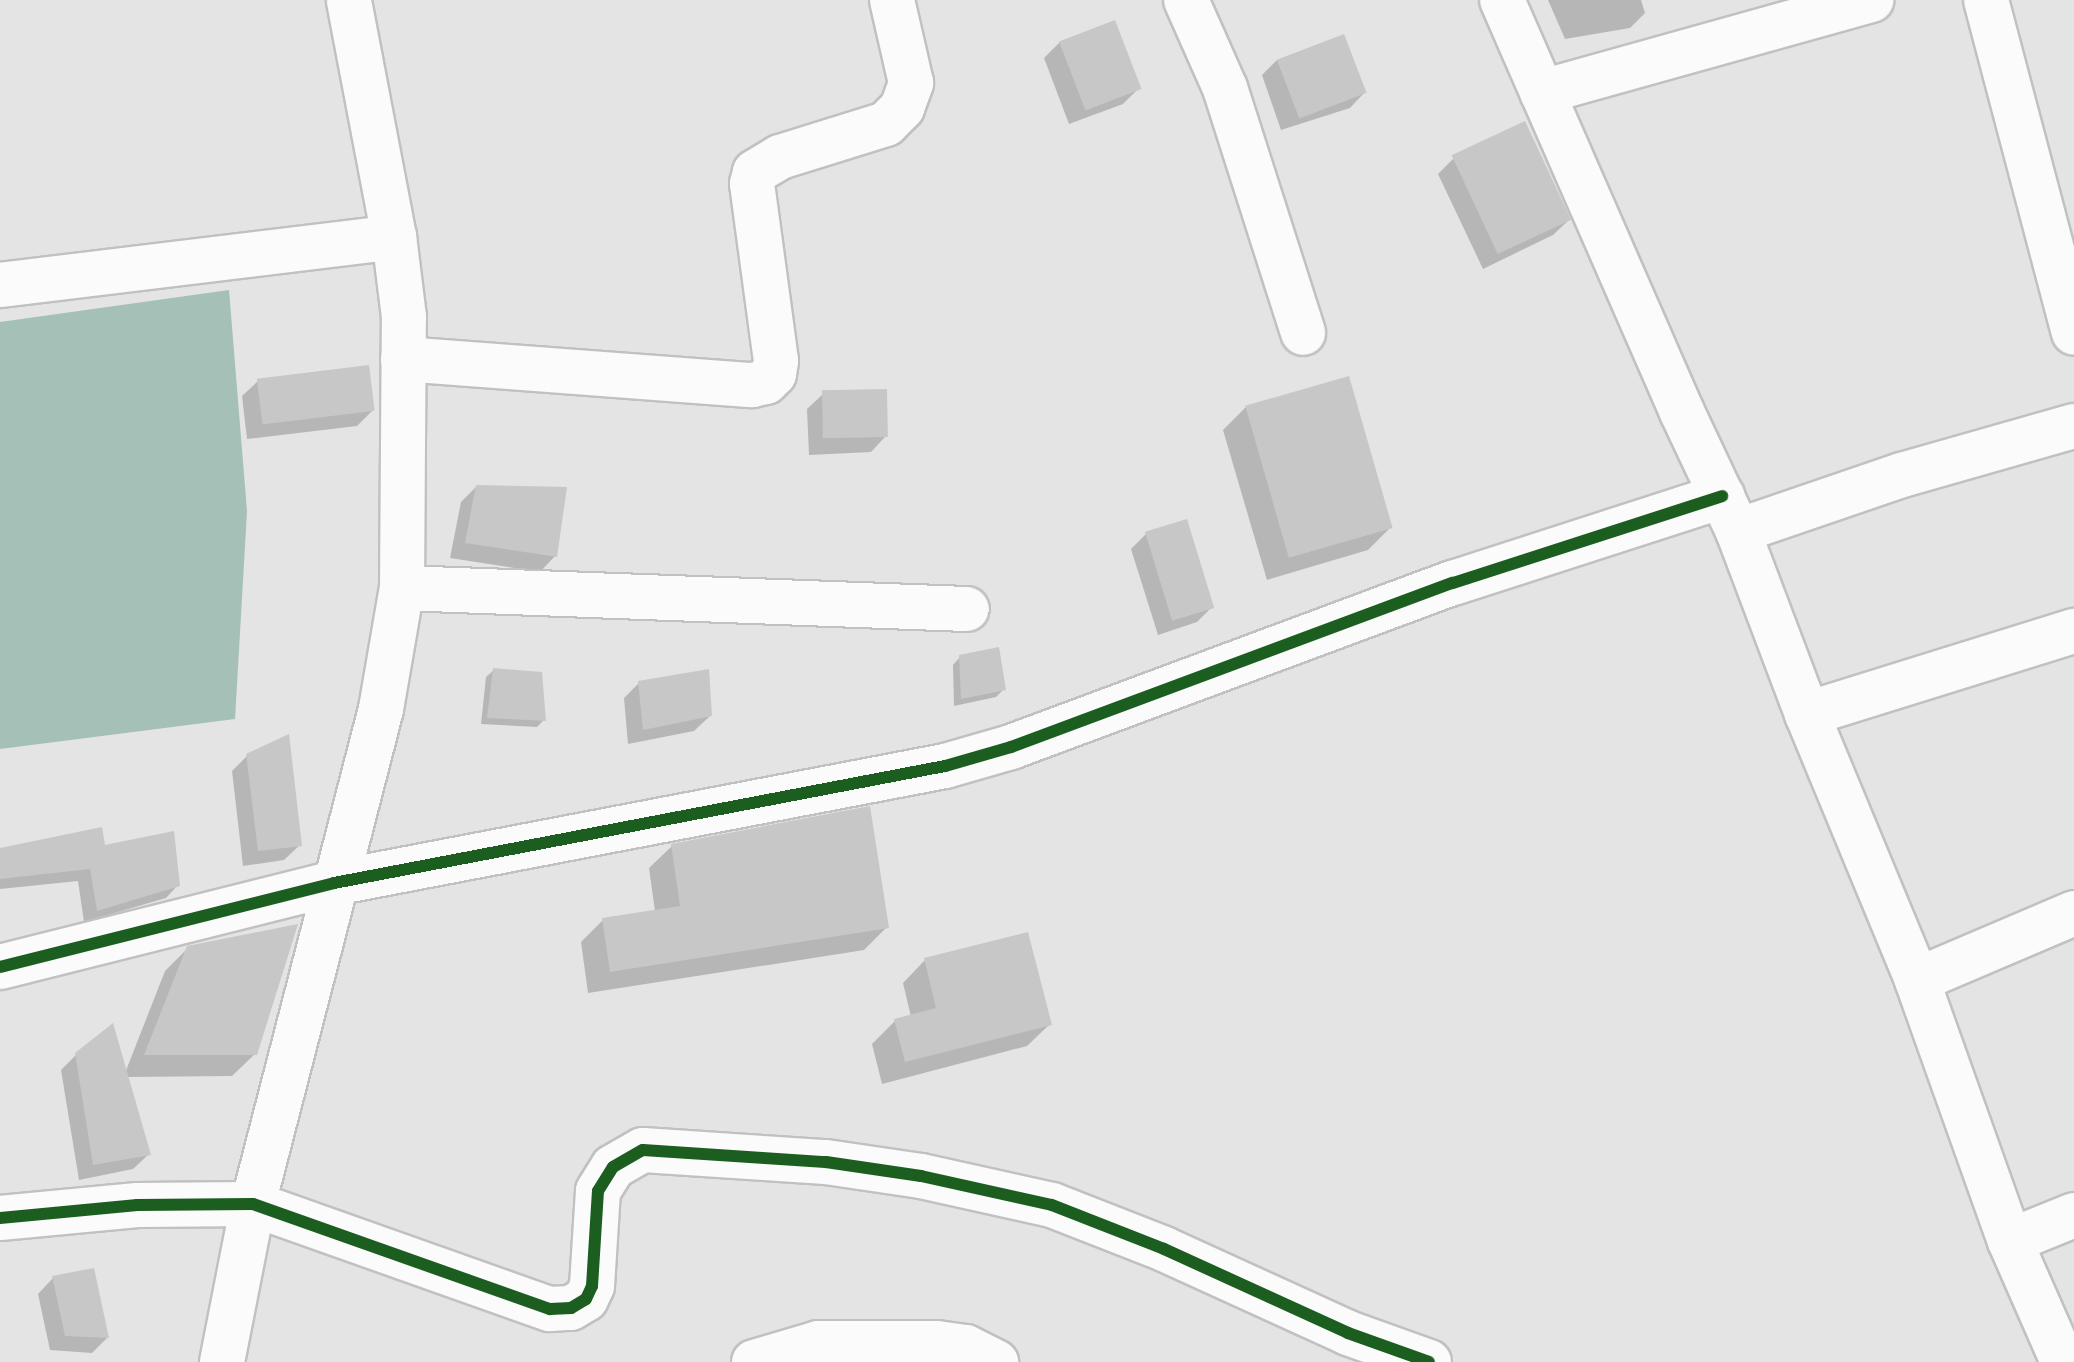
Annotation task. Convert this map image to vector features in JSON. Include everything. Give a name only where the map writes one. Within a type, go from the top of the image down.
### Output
[{"type":"street","points":[[222,1362],[253,1204],[381,709],[402,588],[404,317],[394,237],[349,0]]},
{"type":"street","points":[[403,359],[752,385],[766,382],[774,374],[776,361],[752,184],[755,172],[780,157],[886,124],[902,108],[911,83],[892,0]]},
{"type":"street","points":[[1186,0],[1225,88],[1303,333]]},
{"type":"street","points":[[1502,0],[1730,514],[1807,714],[1917,980],[2010,1241],[2063,1362]]},
{"type":"street","points":[[1542,92],[1871,0]]},
{"type":"street","points":[[1986,0],[2074,333]]},
{"type":"street","points":[[0,285],[394,237]]},
{"type":"street","points":[[0,967],[334,883],[945,766],[1011,747],[1453,583],[1902,475],[2074,426]]},
{"type":"street","points":[[402,588],[967,609]]},
{"type":"street","points":[[1807,714],[2074,631]]},
{"type":"street","points":[[1917,980],[2074,913]]},
{"type":"street","points":[[0,1218],[137,1205],[253,1204],[550,1309],[571,1308],[586,1299],[592,1286],[598,1191],[613,1167],[643,1150],[826,1162],[921,1176],[1052,1205],[1164,1249],[1348,1333],[1429,1362]]},
{"type":"street","points":[[2010,1241],[2074,1215]]},
{"type":"street","points":[[754,1362],[822,1352],[937,1343],[966,1347],[996,1362]]},
{"type":"shaded area","points":[[229,290],[247,511],[235,719],[0,749],[0,322]]},
{"type":"building","points":[[1115,20],[1142,89],[1086,111],[1059,42]]},
{"type":"building","points":[[1344,34],[1367,93],[1299,119],[1277,60]]},
{"type":"building","points":[[1525,121],[1571,220],[1498,254],[1452,155]]},
{"type":"building","points":[[369,365],[375,411],[262,424],[257,379]]},
{"type":"building","points":[[1349,376],[1393,528],[1289,558],[1245,406]]},
{"type":"building","points":[[887,389],[888,437],[823,438],[822,390]]},
{"type":"building","points":[[476,485],[567,487],[557,557],[465,543]]},
{"type":"building","points":[[1187,519],[1214,608],[1172,621],[1145,532]]},
{"type":"building","points":[[999,647],[1006,690],[961,699],[959,655]]},
{"type":"building","points":[[493,668],[542,672],[546,721],[487,718]]},
{"type":"building","points":[[709,669],[712,716],[643,730],[638,681]]},
{"type":"building","points":[[289,734],[302,846],[258,851],[246,754]]},
{"type":"building","points":[[870,806],[889,928],[610,972],[602,918],[680,906],[671,844]]},
{"type":"building","points":[[102,827],[105,845],[174,831],[180,886],[97,911],[90,869],[0,879],[0,848]]},
{"type":"building","points":[[298,924],[257,1055],[144,1055],[187,946]]},
{"type":"building","points":[[1028,932],[1052,1025],[905,1062],[894,1019],[936,1008],[924,958]]},
{"type":"building","points":[[113,1023],[151,1155],[93,1165],[75,1053]]},
{"type":"building","points":[[94,1268],[109,1338],[65,1336],[52,1276]]},
{"type":"cycle path","points":[[0,967],[334,883],[945,766],[1011,747],[1453,583],[1722,496]]},
{"type":"cycle path","points":[[0,1218],[137,1205],[253,1204],[550,1309],[571,1308],[586,1299],[592,1286],[598,1191],[613,1167],[643,1150],[826,1162],[921,1176],[1052,1205],[1164,1249],[1348,1333],[1429,1362]]}]
